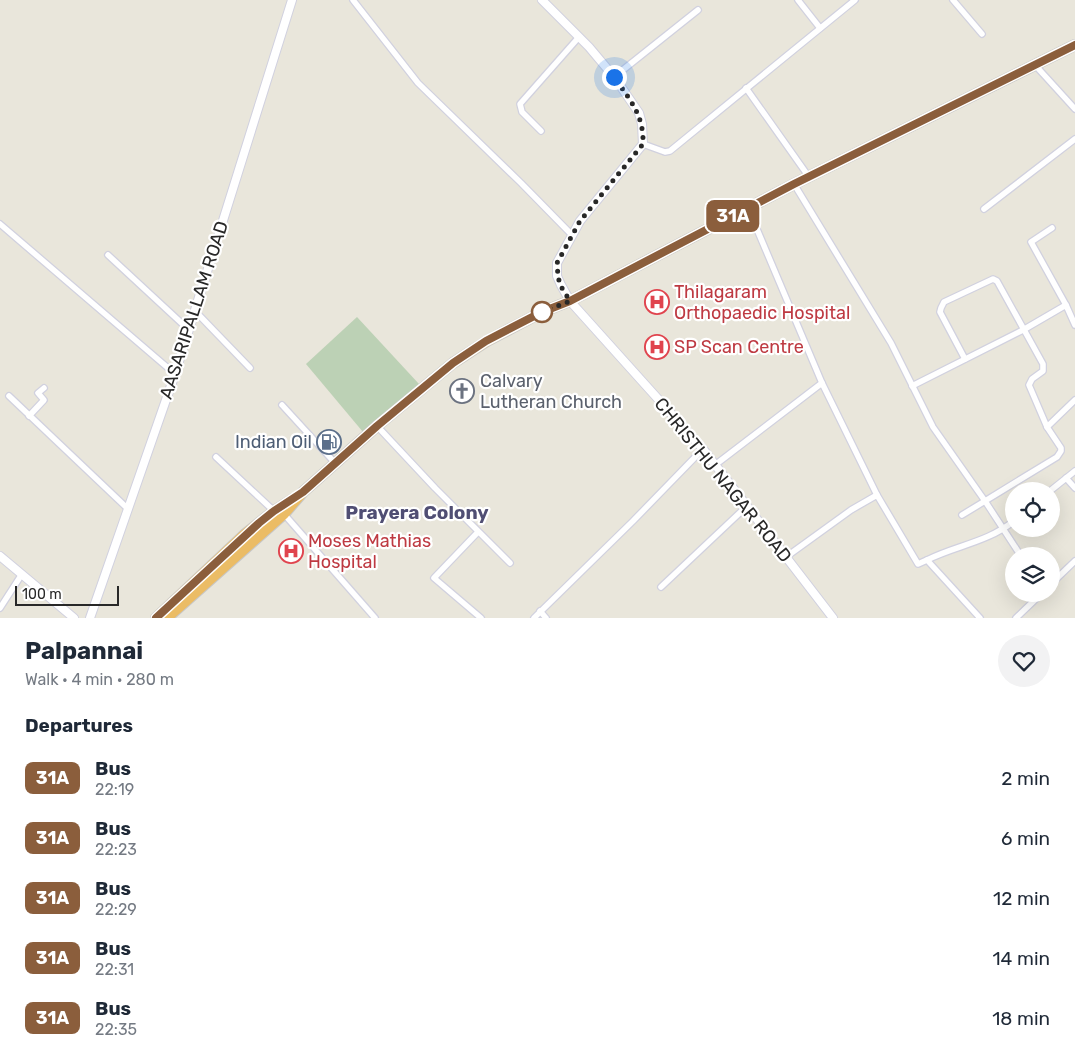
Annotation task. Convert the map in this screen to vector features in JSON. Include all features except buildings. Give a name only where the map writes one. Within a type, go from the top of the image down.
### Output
[{"type":"highway","points":[[167,618],[279,512],[336,464],[377,426],[453,363],[486,341],[542,312],[570,301],[794,184],[1075,45]]},
{"type":"highway","points":[[156,618],[244,536],[279,512]]},
{"type":"street","name":"AASARIPALLAM ROAD","points":[[90,618],[175,374],[292,0]]},
{"type":"street","points":[[352,0],[418,83],[572,235]]},
{"type":"street","points":[[542,0],[579,37],[614,77],[638,113],[642,124],[643,144],[665,152],[670,151],[855,0]]},
{"type":"street","points":[[798,0],[820,28]]},
{"type":"street","points":[[953,0],[982,34]]},
{"type":"street","points":[[614,77],[698,10]]},
{"type":"street","points":[[541,131],[522,112],[520,104],[579,37]]},
{"type":"street","points":[[1035,65],[1075,109]]},
{"type":"street","points":[[746,88],[809,177]]},
{"type":"street","points":[[984,209],[1075,139]]},
{"type":"street","name":"CHRISTHU NAGAR ROAD","points":[[643,144],[580,221],[557,263],[560,285],[570,301],[703,450],[833,618]]},
{"type":"street","points":[[794,184],[891,343],[933,427],[1016,547]]},
{"type":"street","points":[[748,208],[822,383],[877,495],[918,564],[941,553],[977,543],[1004,529]]},
{"type":"street","points":[[0,224],[175,374]]},
{"type":"street","points":[[1052,228],[1031,242],[1075,324]]},
{"type":"street","points":[[108,255],[188,330]]},
{"type":"street","points":[[962,515],[1059,454],[1061,448],[1047,427],[1029,385],[1032,379],[1043,371],[1043,364],[997,282],[993,279],[944,302],[941,308],[940,312],[965,359]]},
{"type":"street","points":[[912,386],[1066,306]]},
{"type":"street","points":[[195,311],[250,368]]},
{"type":"street","points":[[715,465],[822,383]]},
{"type":"street","points":[[29,416],[44,400],[38,393],[44,388]]},
{"type":"street","points":[[9,396],[127,508]]},
{"type":"street","points":[[1047,427],[1075,400]]},
{"type":"street","points":[[282,405],[336,464]]},
{"type":"street","points":[[377,426],[510,563]]},
{"type":"street","points":[[534,618],[703,450]]},
{"type":"street","points":[[216,457],[279,512],[375,618]]},
{"type":"street","points":[[1060,483],[1075,471]]},
{"type":"street","points":[[1066,478],[1075,488]]},
{"type":"street","points":[[786,558],[852,510],[877,495]]},
{"type":"street","points":[[661,587],[747,506]]},
{"type":"street","points":[[478,532],[434,578],[481,618]]},
{"type":"street","points":[[0,556],[74,618]]},
{"type":"street","points":[[926,560],[980,618]]},
{"type":"street","points":[[1060,575],[1075,561]]},
{"type":"street","points":[[0,608],[22,574]]},
{"type":"street","points":[[1016,618],[1033,602]]},
{"type":"street","points":[[540,612],[546,618]]},
{"type":"green space","points":[[357,317],[419,384],[363,432],[306,364]]},
{"type":"bus line","name":"31A","points":[[156,618],[259,523],[303,492],[377,426],[453,363],[486,341],[542,312],[570,301],[794,184],[1075,45]]},
{"type":"place","name":"Thilagaram Orthopaedic Hospital","points":[[657,302]]},
{"type":"place","name":"SP Scan Centre","points":[[657,347]]},
{"type":"place","name":"Calvary Lutheran Church","points":[[462,391]]},
{"type":"place","name":"Indian Oil","points":[[329,442]]},
{"type":"place","name":"Moses Mathias Hospital","points":[[291,551]]},
{"type":"district","name":"Prayera Colony","points":[[417,512]]},
{"type":"route","points":[[542,312],[570,301],[560,285],[557,270],[557,263],[563,250],[580,221],[643,144],[644,134],[638,113],[614,77]]}]
